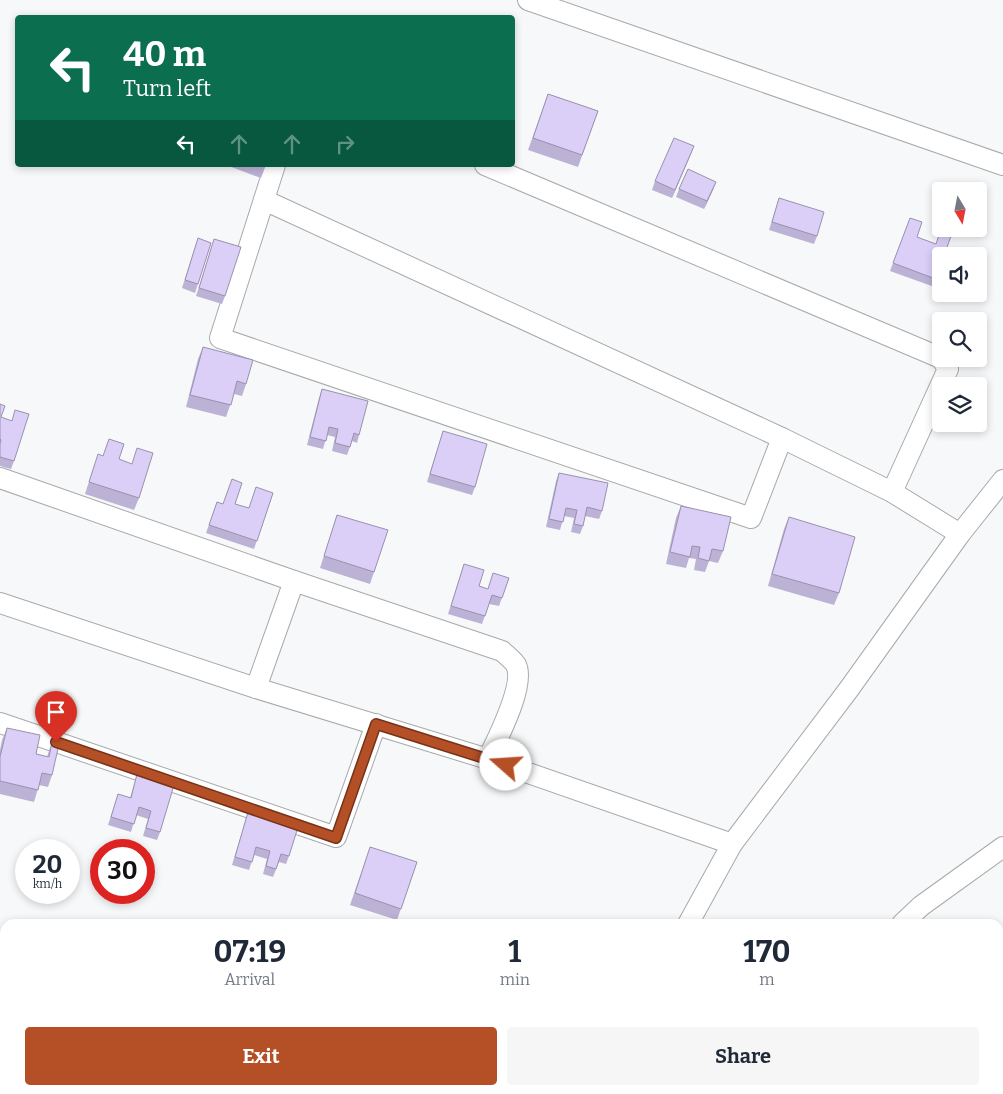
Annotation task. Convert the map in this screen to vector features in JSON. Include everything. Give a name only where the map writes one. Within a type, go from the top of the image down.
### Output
[{"type":"street","points":[[528,0],[1003,165]]},
{"type":"street","points":[[274,167],[220,338],[751,518],[782,438]]},
{"type":"street","points":[[490,167],[932,354]]},
{"type":"street","points":[[264,200],[782,438],[892,492],[960,534]]},
{"type":"street","points":[[892,492],[948,369],[947,367]]},
{"type":"street","points":[[0,478],[294,581],[502,651],[516,665],[518,680],[512,703],[488,758]]},
{"type":"street","points":[[691,919],[732,844],[849,689],[960,534],[1003,480]]},
{"type":"street","points":[[256,688],[294,581]]},
{"type":"street","points":[[0,603],[256,688],[488,758],[732,844]]},
{"type":"street","points":[[0,723],[336,838],[376,724]]},
{"type":"street","points":[[907,919],[921,906],[1003,847]]},
{"type":"building","points":[[548,94],[598,111],[582,155],[533,138]]},
{"type":"building","points":[[674,138],[694,146],[675,190],[655,181]]},
{"type":"building","points":[[688,169],[716,182],[707,201],[679,189]]},
{"type":"building","points":[[779,198],[824,212],[817,236],[772,222]]},
{"type":"building","points":[[910,218],[922,222],[917,237],[936,244],[938,238],[950,238],[947,247],[932,247],[932,278],[893,263]]},
{"type":"building","points":[[198,238],[211,243],[198,284],[185,280]]},
{"type":"building","points":[[214,239],[241,247],[225,296],[199,288]]},
{"type":"building","points":[[203,347],[253,360],[246,384],[237,381],[231,405],[190,395]]},
{"type":"building","points":[[322,389],[368,401],[359,435],[354,433],[350,447],[335,443],[338,429],[329,427],[326,441],[310,437]]},
{"type":"building","points":[[0,404],[5,406],[1,417],[12,421],[15,410],[29,414],[14,461],[0,457]]},
{"type":"building","points":[[443,431],[487,444],[475,487],[430,474]]},
{"type":"building","points":[[109,439],[124,444],[119,459],[132,464],[137,448],[153,453],[139,498],[89,482],[98,454],[103,456]]},
{"type":"building","points":[[559,473],[608,483],[602,511],[587,507],[583,526],[574,524],[577,510],[566,508],[563,522],[549,519]]},
{"type":"building","points":[[232,479],[242,483],[235,504],[249,508],[256,487],[273,493],[257,541],[209,525],[217,502],[223,504]]},
{"type":"building","points":[[681,506],[731,517],[723,551],[712,549],[709,561],[698,558],[700,547],[692,546],[690,557],[670,552]]},
{"type":"building","points":[[337,515],[388,530],[374,572],[324,556]]},
{"type":"building","points":[[789,517],[855,537],[839,593],[772,574]]},
{"type":"building","points":[[464,564],[484,570],[479,586],[488,589],[493,573],[509,578],[502,598],[492,595],[485,616],[451,606]]},
{"type":"building","points":[[7,728],[40,735],[36,754],[49,757],[53,738],[60,740],[52,775],[42,773],[38,790],[0,781],[0,757]]},
{"type":"building","points":[[137,774],[174,785],[160,832],[146,828],[151,811],[139,807],[134,824],[111,817],[118,794],[131,798]]},
{"type":"building","points":[[248,812],[298,827],[289,856],[281,854],[276,869],[266,866],[270,851],[256,847],[252,862],[235,857]]},
{"type":"building","points":[[370,847],[417,862],[401,909],[355,893]]},
{"type":"route","points":[[56,742],[336,838],[376,724],[506,765]]}]
